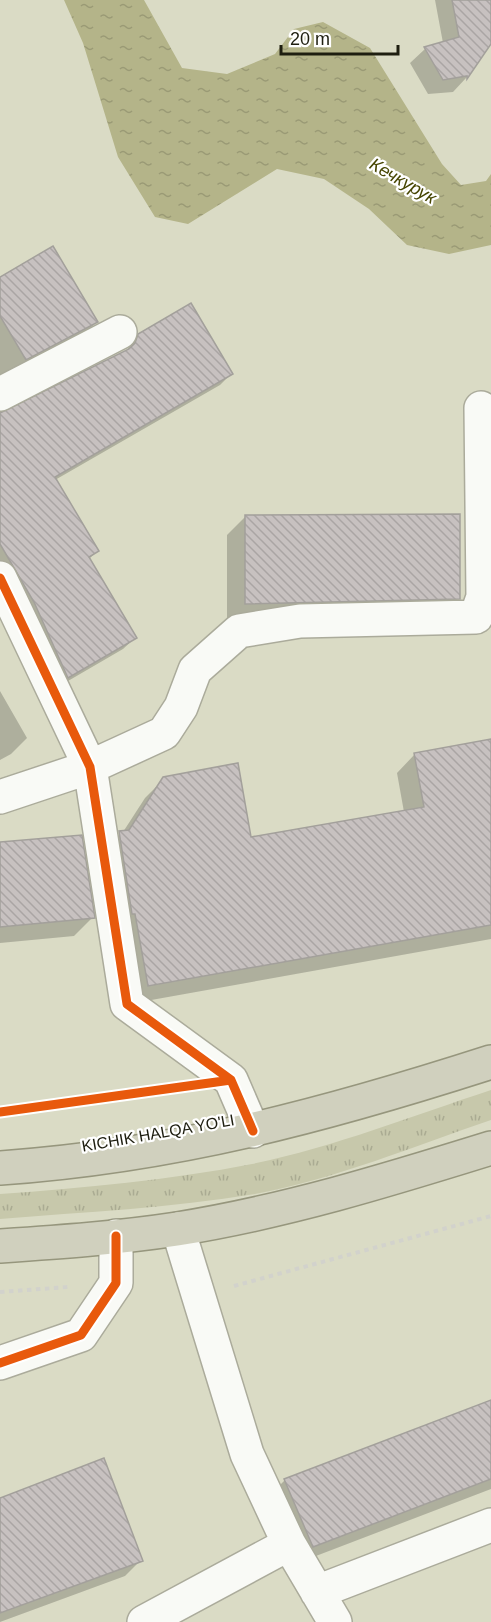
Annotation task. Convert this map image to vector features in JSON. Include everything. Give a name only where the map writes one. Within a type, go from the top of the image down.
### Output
[{"type":"highway","name":"KICHIK HALQA YO'LI","points":[[0,1168],[114,1157],[253,1131],[359,1105],[491,1062]]},
{"type":"highway","points":[[0,1246],[81,1241],[178,1228],[273,1210],[388,1180],[491,1148]]},
{"type":"street","points":[[0,394],[120,332]]},
{"type":"street","points":[[0,797],[90,767],[164,733],[181,707],[195,670],[239,631],[300,621],[476,617],[483,597],[481,408]]},
{"type":"street","points":[[0,578],[90,767],[127,1004],[231,1080],[253,1131]]},
{"type":"street","points":[[178,1228],[247,1454],[289,1544],[335,1622]]},
{"type":"street","points":[[0,1363],[81,1335],[116,1283],[116,1236]]},
{"type":"street","points":[[318,1592],[491,1526]]},
{"type":"street","points":[[144,1622],[289,1544]]},
{"type":"path","points":[[0,1112],[231,1080]]},
{"type":"path","points":[[231,1287],[491,1216]]},
{"type":"green space","points":[[491,1090],[491,1120],[374,1161],[285,1188],[192,1203],[0,1219],[0,1194],[127,1183],[252,1164],[343,1140]]},
{"type":"water","name":"Кечкурук","points":[[64,0],[144,0],[182,68],[227,74],[275,54],[294,29],[323,22],[370,48],[442,164],[461,185],[486,181],[491,174],[491,245],[449,254],[407,245],[369,209],[324,179],[277,169],[188,224],[155,217],[118,157],[83,43]]},
{"type":"building","points":[[452,0],[491,0],[491,44],[467,79],[467,76],[443,80],[424,47],[459,37]]},
{"type":"building","points":[[53,246],[98,322],[26,360],[0,316],[0,277]]},
{"type":"building","points":[[191,303],[233,374],[55,477],[99,551],[89,557],[137,638],[68,678],[34,602],[0,544],[0,413],[129,349],[135,343],[138,334]]},
{"type":"building","points":[[460,514],[460,599],[245,604],[245,515]]},
{"type":"building","points":[[491,739],[491,925],[148,986],[135,914],[132,914],[119,831],[129,830],[163,777],[238,763],[251,837],[424,807],[414,753]]},
{"type":"building","points":[[82,835],[95,918],[0,927],[0,842]]},
{"type":"building","points":[[491,1400],[491,1479],[313,1547],[284,1479]]},
{"type":"building","points":[[104,1458],[143,1561],[0,1613],[0,1498]]},
{"type":"cycle path","points":[[0,578],[90,767],[127,1004],[231,1080],[253,1131]]},
{"type":"cycle path","points":[[0,1112],[231,1080]]},
{"type":"cycle path","points":[[0,1363],[81,1335],[116,1283],[116,1236]]}]
